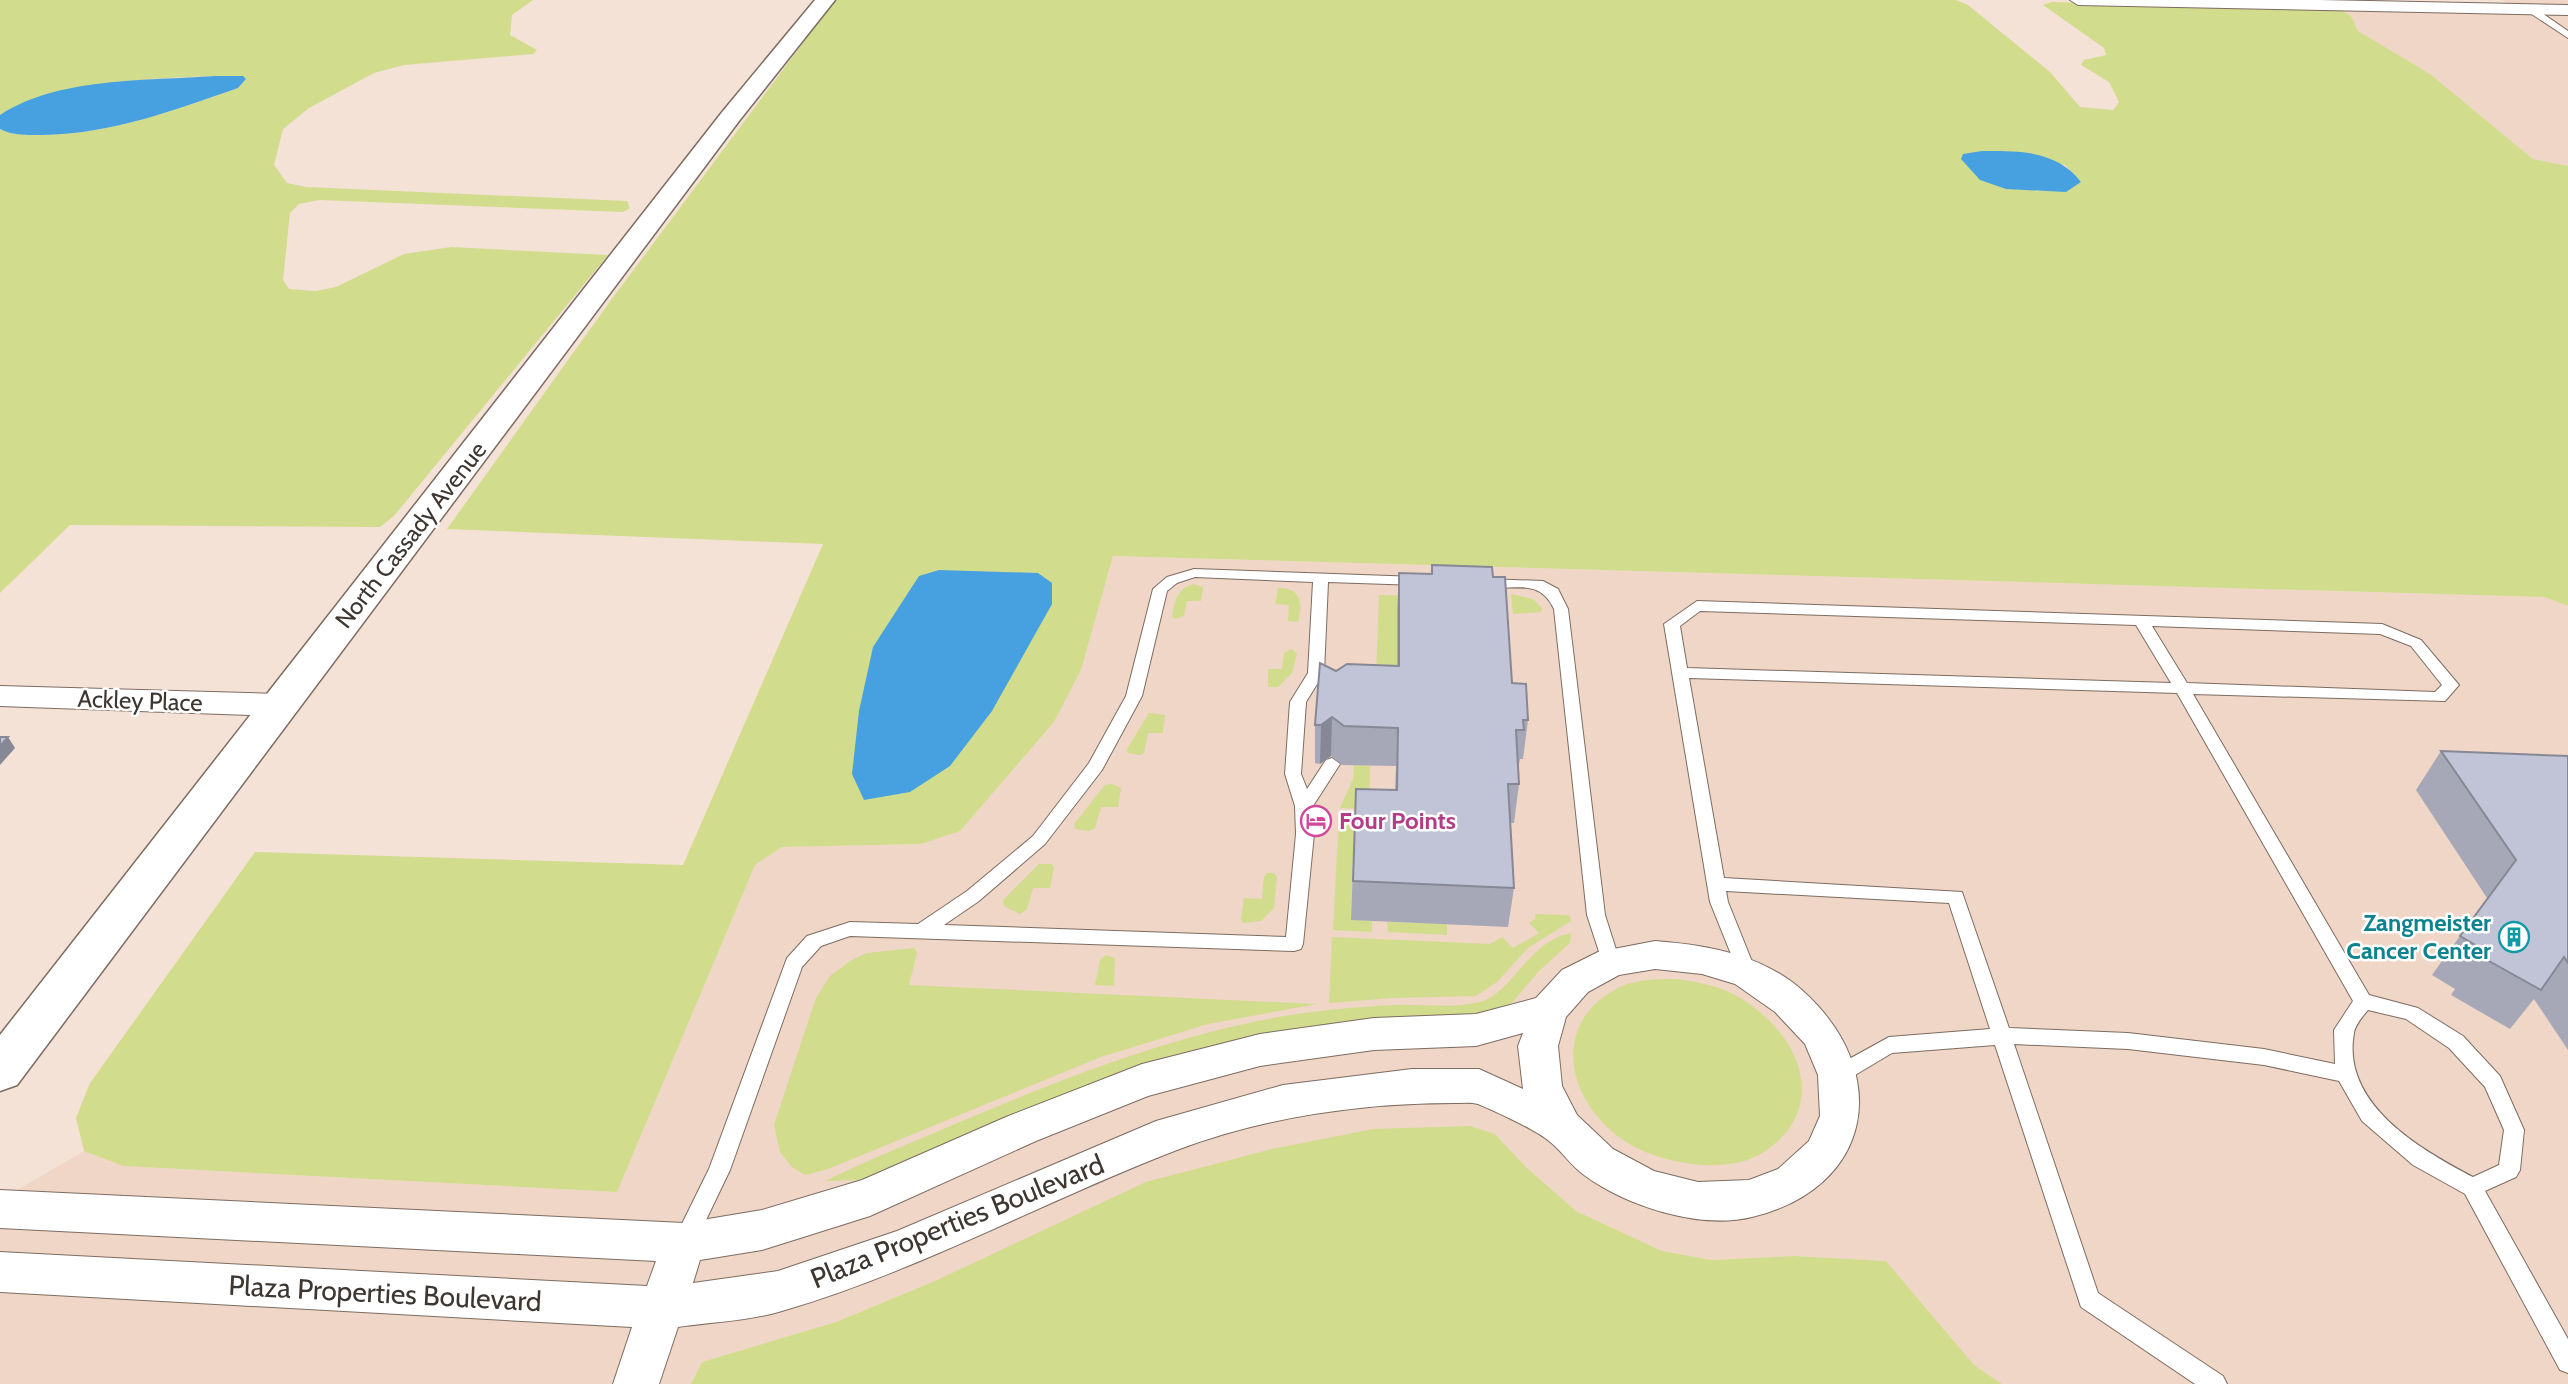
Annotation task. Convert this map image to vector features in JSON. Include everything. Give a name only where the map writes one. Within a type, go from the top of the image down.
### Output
[{"type":"main road","name":"North Cassady Avenue","points":[[0,1071],[731,116],[825,0]]},
{"type":"street","points":[[2078,0],[2375,3],[2568,10]]},
{"type":"street","name":"Ackley Place","points":[[0,696],[279,705]]},
{"type":"street","name":"Plaza Properties Boulevard","points":[[0,1272],[663,1308],[778,1292],[905,1248],[1171,1134],[1283,1102],[1412,1086],[1479,1086],[1562,1127],[1598,1162],[1645,1188],[1698,1201],[1749,1199],[1793,1182],[1825,1153],[1840,1116],[1838,1075],[1820,1035],[1797,1009],[1748,974],[1702,959],[1655,955],[1611,962],[1575,981],[1549,1010],[1538,1046],[1542,1086],[1562,1127]]},
{"type":"street","points":[[0,1209],[684,1243],[762,1230],[870,1197],[1021,1129],[1142,1081],[1260,1050],[1374,1034],[1476,1030],[1549,1010]]},
{"type":"street","points":[[636,1384],[684,1243]]},
{"type":"lane","points":[[2530,9],[2568,35]]},
{"type":"lane","points":[[922,931],[973,896],[1039,840],[1096,766],[1134,696],[1160,589],[1172,579],[1194,573],[1430,581]]},
{"type":"lane","points":[[684,1243],[719,1170],[794,963],[814,941],[850,929],[1294,944],[1305,834],[1304,806],[1293,774],[1298,702],[1316,673],[1321,578]]},
{"type":"lane","points":[[1470,582],[1538,584],[1553,592],[1561,609],[1595,915],[1611,962]]},
{"type":"lane","points":[[1680,673],[2438,697],[2451,685],[2416,643],[2382,629],[1697,606],[1672,624],[1680,673],[1719,902],[1748,974]]},
{"type":"lane","points":[[2141,621],[2362,1001],[2411,1013],[2456,1042],[2493,1082],[2514,1130],[2509,1170],[2472,1186]]},
{"type":"lane","points":[[1316,673],[1329,692]]},
{"type":"lane","points":[[1304,806],[1332,764]]},
{"type":"lane","points":[[1716,884],[1955,897],[2089,1300],[2215,1384]]},
{"type":"lane","points":[[2362,1001],[2344,1030],[2346,1074],[2369,1115],[2420,1159],[2472,1186],[2568,1362]]},
{"type":"lane","points":[[1838,1075],[1889,1045],[2002,1036],[2155,1044],[2264,1057],[2346,1074]]},
{"type":"shaded area","points":[[2502,0],[2568,0],[2568,166],[2533,159],[2430,74],[2358,31],[2351,16],[2340,10],[2513,7]]},
{"type":"shaded area","points":[[1113,556],[2546,597],[2568,606],[2568,1384],[2002,1384],[1974,1365],[1886,1261],[1794,1256],[1711,1260],[1662,1251],[1576,1211],[1527,1168],[1495,1134],[935,1281],[836,1322],[702,1362],[691,1384],[0,1384],[0,1200],[84,1151],[123,1166],[617,1192],[755,865],[782,847],[921,844],[960,831],[1054,722],[1081,670]]},
{"type":"green space","points":[[0,0],[533,0],[512,15],[510,35],[537,50],[533,54],[404,65],[374,73],[309,108],[283,129],[274,165],[287,183],[306,187],[627,201],[630,208],[623,212],[319,200],[299,204],[290,213],[283,280],[289,289],[316,291],[336,287],[404,254],[451,247],[608,255],[394,516],[380,527],[70,525],[0,593],[0,129],[26,135],[69,134],[94,130],[166,112],[238,88],[246,79],[242,76],[185,77],[117,82],[51,94],[23,103],[0,115]]},
{"type":"green space","points":[[835,0],[1956,0],[1968,5],[2050,72],[2080,107],[2113,110],[2119,102],[2109,82],[2081,65],[2084,60],[2106,55],[2104,48],[2043,5],[2052,2],[2341,10],[2351,16],[2358,31],[2430,74],[2533,159],[2568,166],[2568,606],[2545,597],[1113,556],[1081,670],[1054,722],[960,831],[921,844],[782,847],[755,865],[617,1192],[123,1166],[84,1151],[76,1118],[90,1083],[255,852],[683,865],[823,544],[447,529],[611,300]],"holes":[[[2064,164],[2081,182],[2035,192]]]},
{"type":"green space","points":[[1194,584],[1203,587],[1201,601],[1187,601],[1184,616],[1175,619],[1172,617],[1177,596],[1183,589]]},
{"type":"green space","points":[[1278,588],[1292,590],[1296,594],[1300,603],[1298,622],[1288,621],[1289,605],[1275,604]]},
{"type":"green space","points":[[1511,594],[1533,599],[1542,608],[1541,612],[1513,614]]},
{"type":"green space","points":[[1379,595],[1504,599],[1396,705],[1375,704]]},
{"type":"green space","points":[[1292,649],[1297,654],[1292,673],[1278,687],[1268,687],[1268,669],[1282,669],[1284,653]]},
{"type":"green space","points":[[1149,713],[1165,715],[1163,733],[1148,733],[1144,753],[1128,753],[1127,749]]},
{"type":"green space","points":[[1354,765],[1370,766],[1369,809],[1340,808],[1353,779]]},
{"type":"green space","points":[[1112,784],[1121,788],[1118,807],[1101,807],[1095,828],[1089,831],[1075,829],[1074,824],[1105,785]]},
{"type":"green space","points":[[1339,815],[1350,815],[1350,827],[1354,828],[1351,920],[1372,921],[1372,932],[1333,930]]},
{"type":"green space","points":[[1039,864],[1052,864],[1054,868],[1050,888],[1033,888],[1027,909],[1020,914],[1004,906],[1003,900]]},
{"type":"green space","points":[[1267,873],[1274,873],[1277,877],[1274,908],[1261,921],[1243,923],[1241,919],[1244,898],[1262,899],[1264,877]]},
{"type":"green space","points":[[1535,914],[1566,915],[1570,916],[1571,921],[1528,948],[1497,982],[1476,996],[1329,1003],[1332,937],[1490,944],[1502,937],[1513,948],[1539,933],[1529,923],[1535,919]]},
{"type":"green space","points":[[1387,922],[1447,924],[1447,935],[1388,932]]},
{"type":"green space","points":[[1571,933],[1570,943],[1538,972],[1512,1003],[1496,1012],[1480,1017],[1333,1024],[1286,1030],[1169,1057],[1110,1076],[876,1176],[859,1180],[825,1181],[1039,1089],[1118,1060],[1197,1036],[1238,1025],[1322,1011],[1480,1002],[1502,989],[1544,946]]},
{"type":"green space","points":[[914,948],[917,953],[909,985],[1317,1004],[1208,1024],[1101,1057],[828,1169],[805,1175],[792,1167],[780,1152],[774,1125],[816,998],[830,976],[850,961],[867,953]]},
{"type":"green space","points":[[1106,955],[1115,958],[1114,986],[1095,985],[1100,960]]},
{"type":"green space","points":[[1655,979],[1677,979],[1708,985],[1737,996],[1759,1011],[1791,1048],[1799,1070],[1802,1091],[1797,1113],[1785,1133],[1756,1156],[1730,1164],[1711,1165],[1692,1164],[1652,1154],[1615,1134],[1598,1117],[1585,1098],[1576,1077],[1573,1057],[1576,1036],[1584,1018],[1599,1001],[1627,984]]},
{"type":"green space","points":[[1470,1126],[1495,1134],[1527,1168],[1576,1211],[1662,1251],[1711,1260],[1794,1256],[1886,1261],[1974,1365],[2002,1384],[691,1384],[702,1362],[836,1322],[935,1281],[1146,1182],[1272,1149],[1373,1129]]},
{"type":"water","points":[[243,76],[246,79],[238,88],[166,112],[94,130],[69,134],[26,135],[0,129],[0,115],[23,103],[75,87]]},
{"type":"water","points":[[1982,151],[2023,152],[2049,158],[2071,171],[2081,182],[2066,192],[2006,189],[1980,180],[1961,159],[1963,154]]},
{"type":"water","points":[[939,570],[1038,573],[1052,583],[1052,604],[992,711],[950,766],[910,792],[864,800],[852,774],[859,711],[873,647],[919,576]]},
{"type":"building","points":[[1432,565],[1492,567],[1493,577],[1505,577],[1512,683],[1526,684],[1528,720],[1523,720],[1524,730],[1516,730],[1519,784],[1508,784],[1514,888],[1353,881],[1356,789],[1397,790],[1398,728],[1344,726],[1332,717],[1321,725],[1315,725],[1320,663],[1336,671],[1347,664],[1399,666],[1399,573],[1432,574]]},
{"type":"building","points":[[0,737],[8,737],[0,746]]},
{"type":"building","points":[[2441,751],[2568,756],[2568,963],[2564,957],[2541,990],[2480,956],[2484,950],[2460,936],[2516,860]]},
{"type":"place","name":"Four Points","points":[[1316,821]]},
{"type":"place","name":"Zangmeister Cancer Center","points":[[2514,937]]}]
